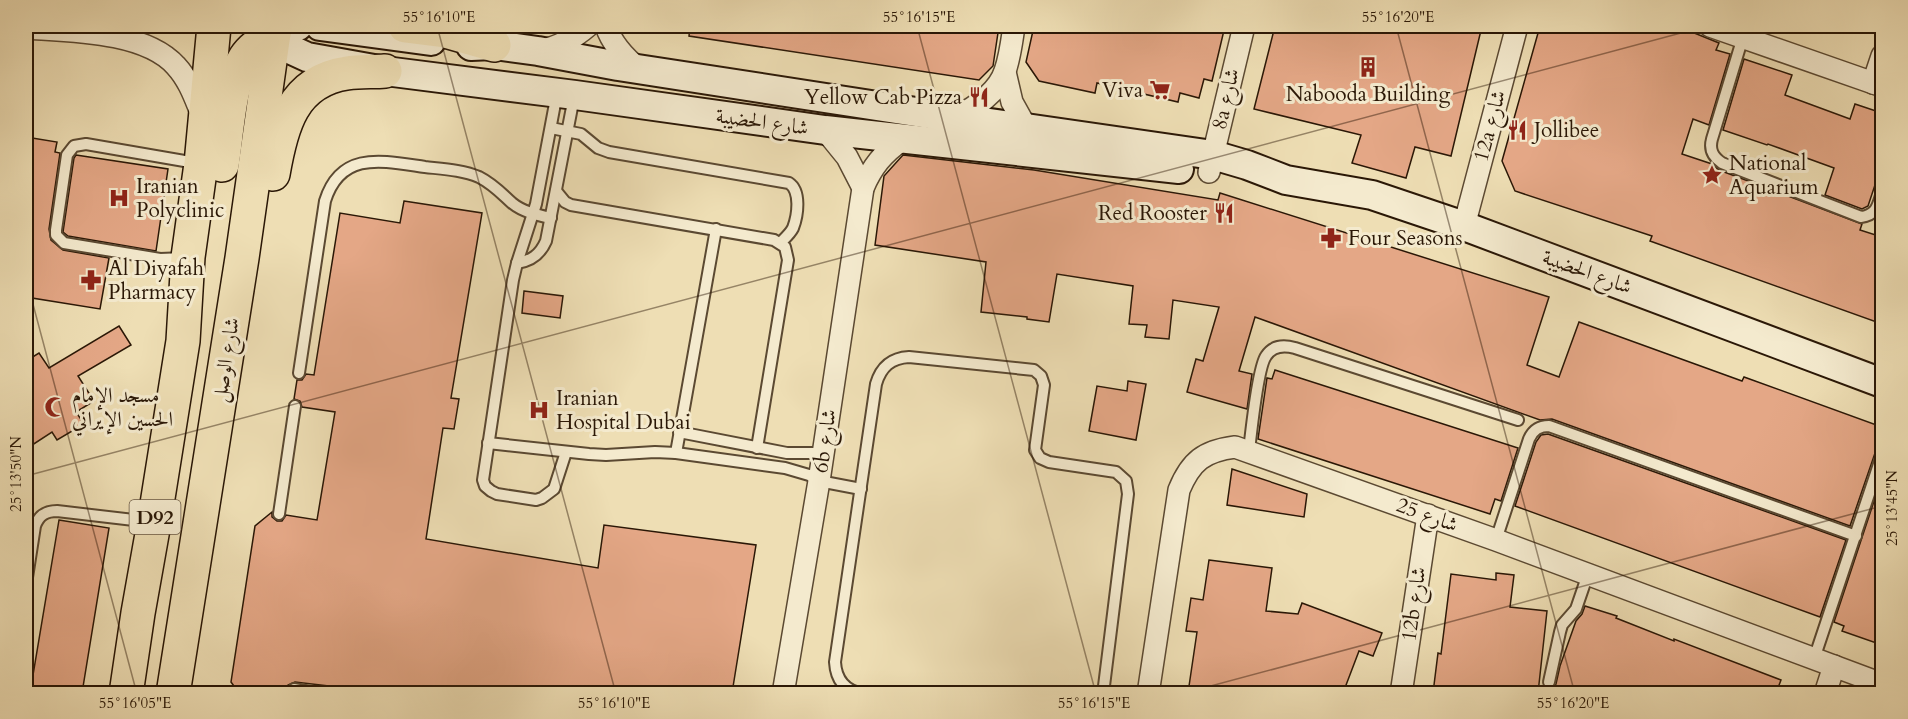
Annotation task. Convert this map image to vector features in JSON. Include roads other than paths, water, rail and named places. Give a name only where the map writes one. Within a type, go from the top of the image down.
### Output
[{"type":"main road","name":"D92","points":[[126,693],[183,341],[188,257],[201,164],[214,26]]},
{"type":"main road","points":[[405,26],[445,31],[494,45]]},
{"type":"main road","points":[[183,341],[204,287],[236,75],[245,58],[278,28]]},
{"type":"main road","name":"شارع الوصل","points":[[172,693],[278,28]]},
{"type":"main road","points":[[242,258],[261,232],[286,120],[296,102],[310,88],[328,78],[347,73],[385,71]]},
{"type":"street","points":[[92,33],[129,26]]},
{"type":"street","name":"شارع الحضيبة","points":[[320,26],[462,45],[494,45],[538,51],[1027,129],[1211,164]]},
{"type":"street","points":[[538,51],[565,43],[588,26]]},
{"type":"street","points":[[566,94],[584,78],[594,73],[629,67],[606,26]]},
{"type":"street","points":[[955,118],[989,95],[1005,72],[1014,26]]},
{"type":"street","name":"8a شارع","points":[[1211,164],[1244,26]]},
{"type":"street","name":"12a شارع","points":[[1464,226],[1517,26]]},
{"type":"street","points":[[1710,26],[1738,32],[1878,85],[1882,56]]},
{"type":"street","points":[[26,28],[92,33],[138,42],[165,55],[185,77],[205,123]]},
{"type":"street","name":"شارع الحضيبة","points":[[278,28],[283,44],[307,57],[385,71],[902,140],[1247,165],[1286,180],[1372,195],[1464,226],[1882,383]]},
{"type":"street","points":[[1005,72],[1012,102],[1027,129]]},
{"type":"street","points":[[825,130],[847,157],[862,188]]},
{"type":"street","name":"6b شارع","points":[[783,693],[819,481],[862,188],[878,160],[902,140]]},
{"type":"street","name":"شارع 25","points":[[1148,693],[1179,490],[1186,472],[1199,458],[1216,449],[1235,447],[1428,515],[1882,684]]},
{"type":"street","name":"12b شارع","points":[[1401,693],[1428,515]]},
{"type":"street","points":[[188,599],[194,618],[188,669],[189,686],[192,693]]},
{"type":"street","points":[[1824,663],[1824,693]]},
{"type":"lane","points":[[1738,32],[1712,139],[1711,151],[1714,156],[1722,163],[1861,217],[1874,212],[1878,207],[1882,192]]},
{"type":"lane","points":[[566,94],[551,128],[533,214],[517,263],[506,319],[488,443],[483,480],[485,486],[497,494],[536,500],[549,495],[554,489],[566,452]]},
{"type":"lane","points":[[517,263],[529,260],[541,251],[546,241],[568,130],[566,94]]},
{"type":"lane","points":[[551,128],[581,134],[598,148],[609,152],[794,185],[798,195],[792,230],[780,243]]},
{"type":"lane","points":[[188,257],[160,259],[64,243],[59,240],[56,230],[67,155],[74,146],[86,144],[201,164]]},
{"type":"lane","points":[[299,373],[325,201],[328,190],[337,177],[349,168],[363,162],[378,160],[460,171],[495,186],[513,203],[533,214],[550,218]]},
{"type":"lane","points":[[556,191],[565,202],[571,205],[716,229],[780,243],[788,260],[757,448]]},
{"type":"lane","points":[[676,453],[716,229]]},
{"type":"lane","points":[[1249,451],[1262,362],[1272,350],[1279,346],[1295,348],[1518,420]]},
{"type":"lane","points":[[864,693],[847,688],[840,681],[835,662],[876,384],[884,367],[900,358],[909,357],[1029,369],[1038,372],[1044,385],[1036,445],[1037,454],[1044,461],[1116,472],[1126,481],[1128,487],[1103,693]]},
{"type":"lane","points":[[279,514],[295,406]]},
{"type":"lane","points":[[1496,540],[1529,439],[1536,428],[1549,426],[1856,536]]},
{"type":"lane","points":[[679,432],[798,454],[823,453]]},
{"type":"lane","points":[[488,443],[606,455],[676,453],[785,468],[803,472],[819,481],[861,489]]},
{"type":"lane","points":[[1824,663],[1856,536],[1882,455]]},
{"type":"lane","points":[[26,584],[35,526],[43,514],[57,511],[154,523]]},
{"type":"lane","points":[[1550,682],[1562,625],[1576,609],[1588,574]]},
{"type":"lane","points":[[294,689],[321,693]]},
{"type":"place","name":"Nabooda Building","points":[[1368,67]]},
{"type":"place","name":"Viva","points":[[1160,90]]},
{"type":"place","name":"Yellow Cab Pizza","points":[[979,97]]},
{"type":"place","name":"Jollibee","points":[[1517,130]]},
{"type":"place","name":"National Aquarium","points":[[1712,175]]},
{"type":"place","name":"Iranian Polyclinic","points":[[119,198]]},
{"type":"place","name":"Red Rooster","points":[[1224,213]]},
{"type":"place","name":"Four Seasons","points":[[1331,238]]},
{"type":"place","name":"Al Diyafah Pharmacy","points":[[91,280]]},
{"type":"place","name":"مسجد الإمام الحسين الإيراني","points":[[55,407]]},
{"type":"place","name":"Iranian Hospital Dubai","points":[[539,410]]}]
